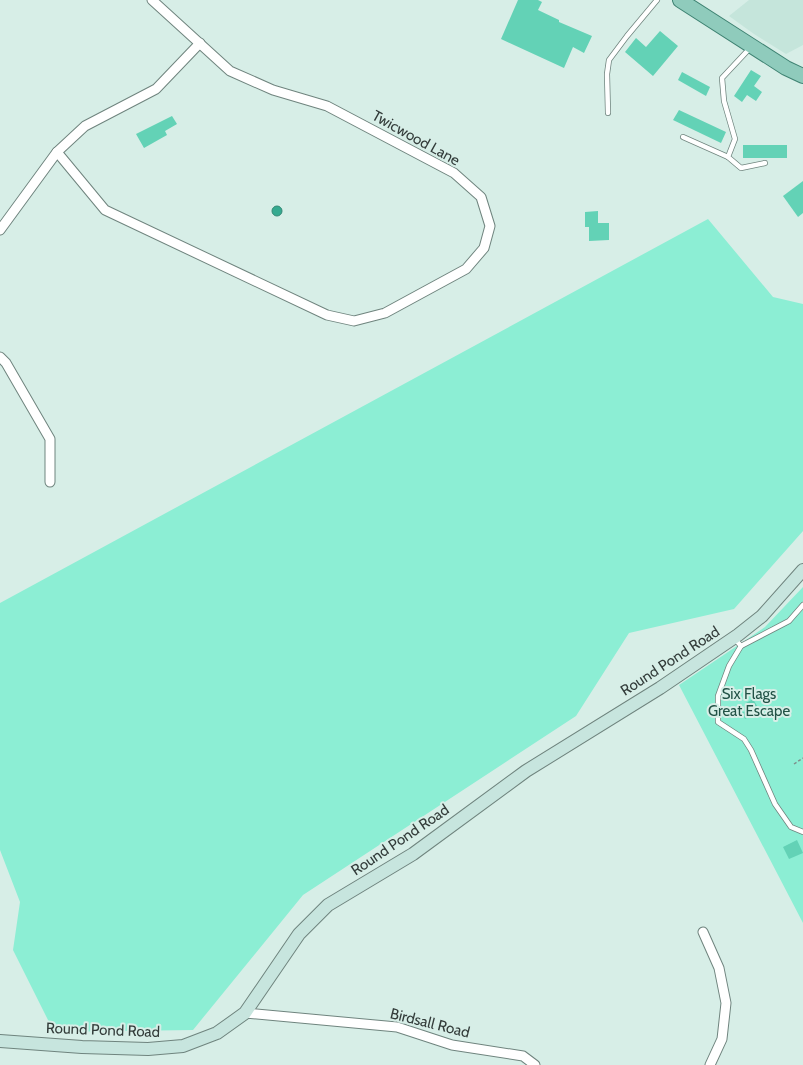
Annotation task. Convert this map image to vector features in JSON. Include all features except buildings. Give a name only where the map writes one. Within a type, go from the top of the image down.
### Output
[{"type":"main road","points":[[680,0],[786,68],[803,76]]},
{"type":"street","name":"Twicwood Lane","points":[[57,152],[105,210],[327,315],[354,321],[385,313],[466,269],[484,248],[490,226],[481,197],[454,173],[327,106],[273,90],[230,71],[152,0]]},
{"type":"street","points":[[0,230],[57,152],[85,126],[156,89],[200,43]]},
{"type":"street","points":[[0,357],[6,363],[50,440],[50,482]]},
{"type":"street","name":"Round Pond Road","points":[[0,1041],[148,1050],[183,1046],[208,1037],[227,1026],[245,1012],[299,934],[328,905],[413,854],[526,771],[660,688],[738,642],[803,570]]},
{"type":"street","points":[[703,932],[719,968],[726,1003],[722,1039],[710,1065]]},
{"type":"street","name":"Birdsall Road","points":[[245,1012],[397,1027],[452,1045],[523,1056],[534,1065]]},
{"type":"lane","points":[[608,113],[607,74],[609,60],[657,0]]},
{"type":"lane","points":[[728,157],[735,138],[724,101],[722,78],[752,46]]},
{"type":"lane","points":[[683,137],[728,157],[741,168],[765,163]]},
{"type":"lane","points":[[803,605],[789,621],[738,642],[718,696],[718,722],[744,739],[751,750],[775,804],[791,827],[803,832]]},
{"type":"path","points":[[794,764],[803,758]]},
{"type":"shaded area","points":[[749,0],[803,0],[803,45],[786,54],[729,16]]},
{"type":"shaded area","points":[[275,206],[279,206],[281,207],[281,215],[275,216],[272,213],[272,209]]},
{"type":"green space","points":[[708,219],[773,297],[803,304],[803,531],[734,609],[629,633],[576,716],[303,895],[193,1030],[54,1032],[13,950],[20,902],[0,850],[0,603]]},
{"type":"green space","name":"Six Flags Great Escape","points":[[803,587],[803,923],[679,685],[765,627]]}]
